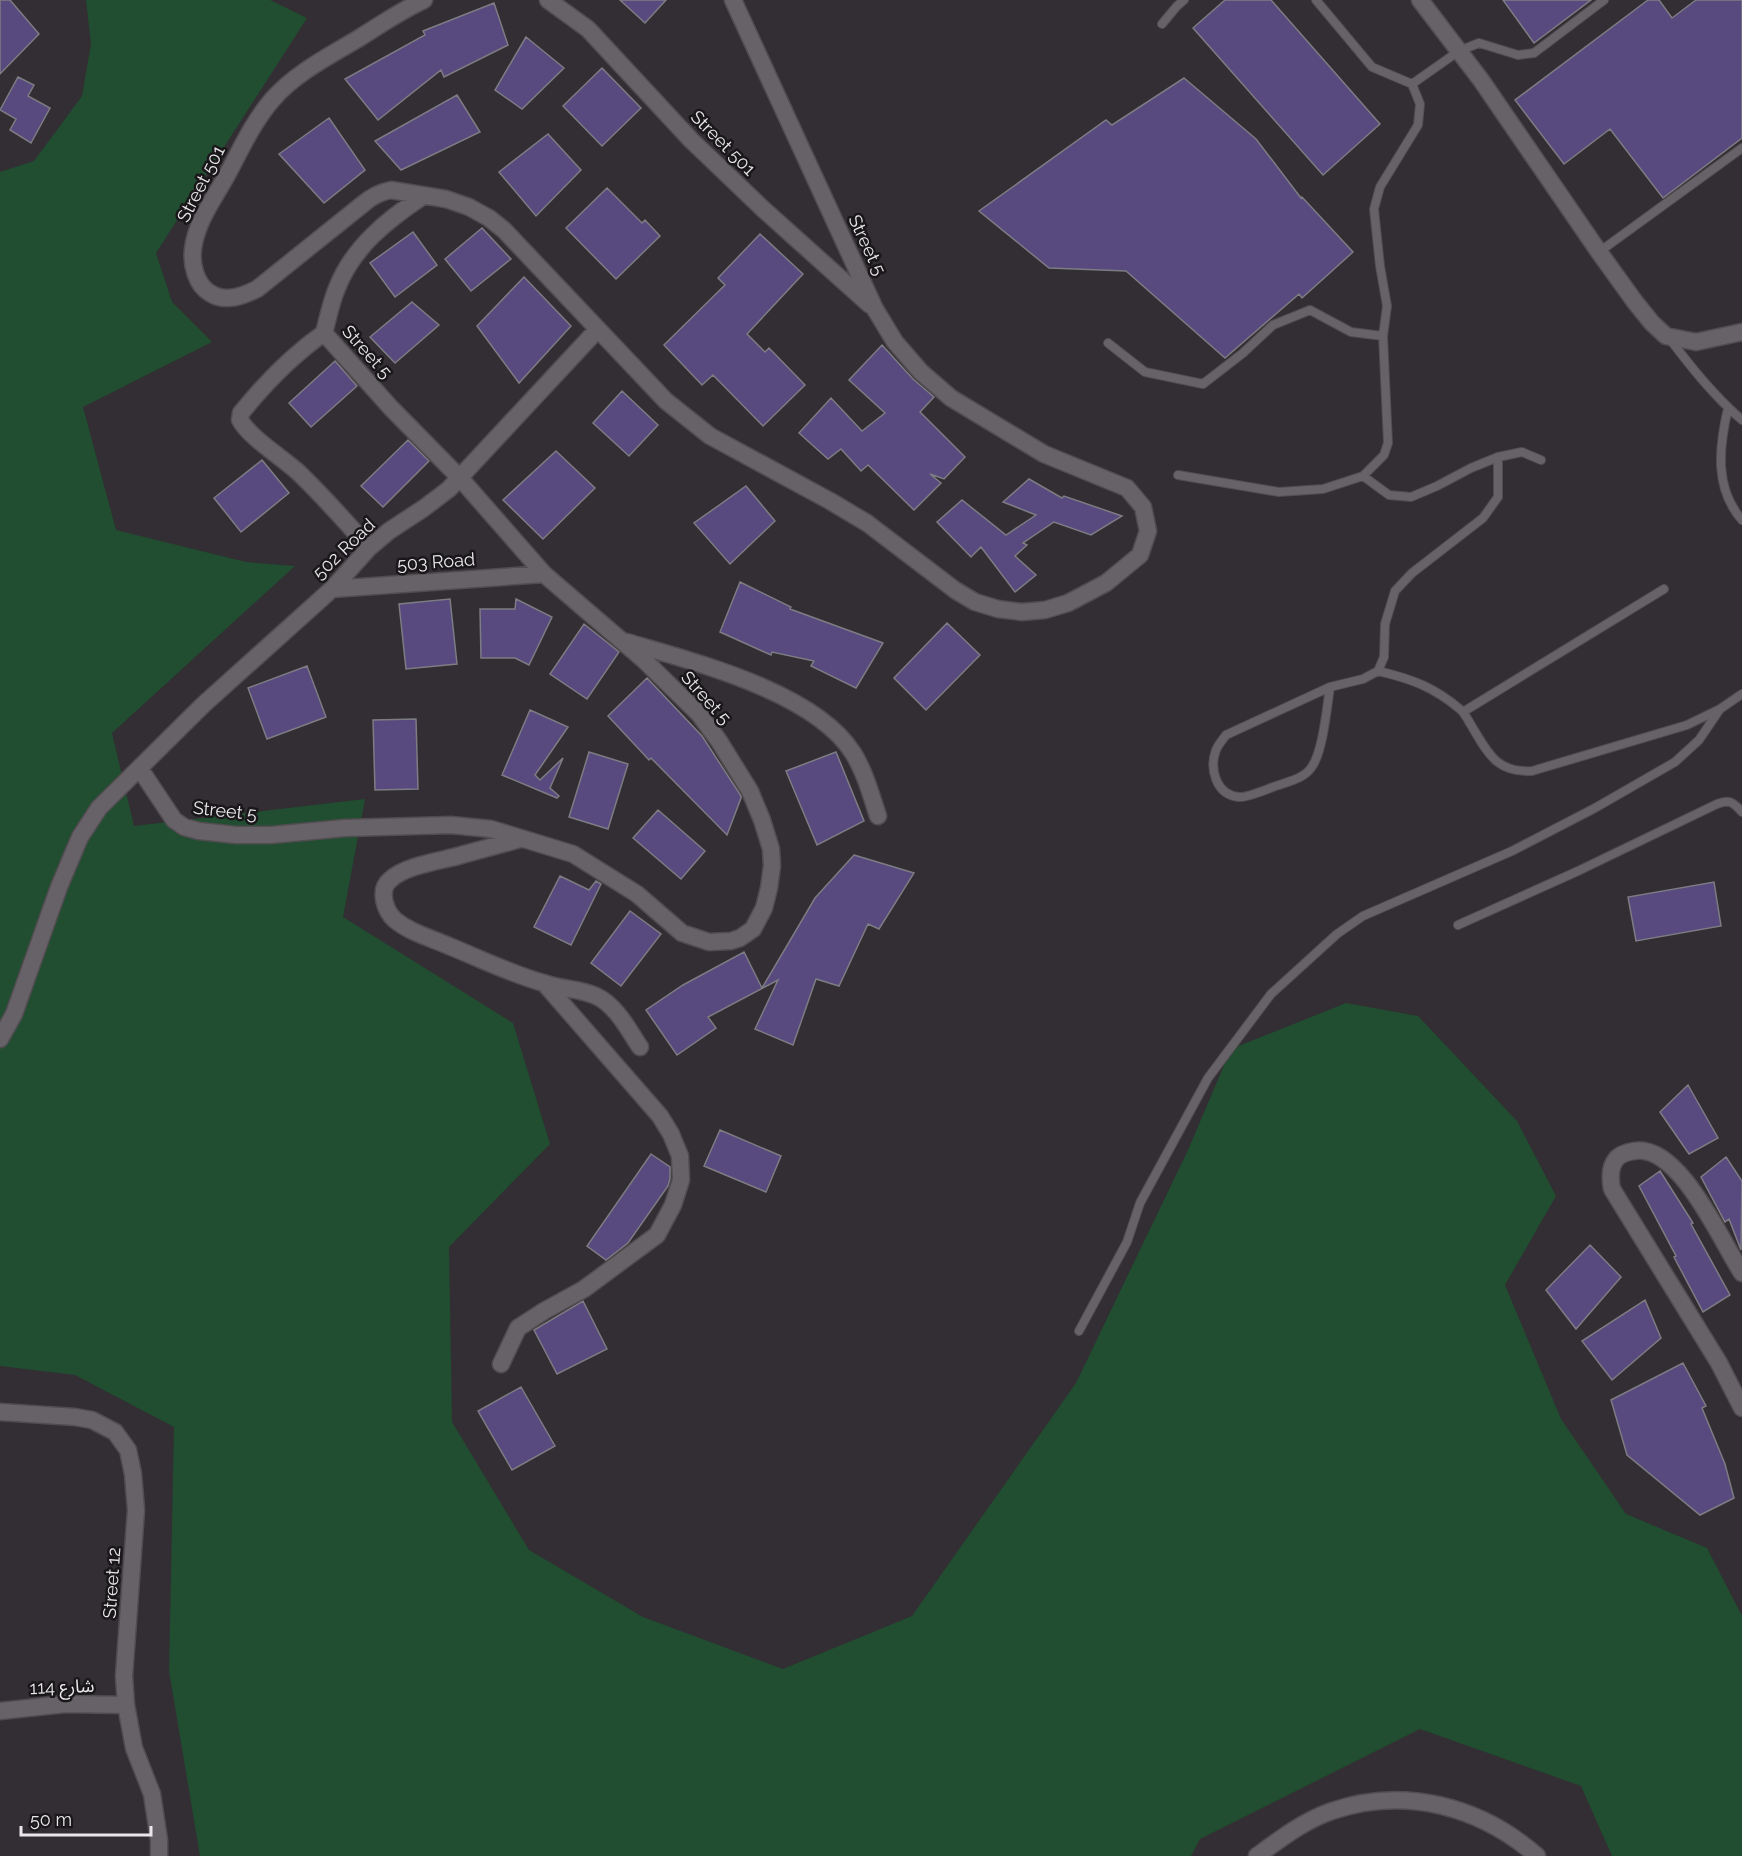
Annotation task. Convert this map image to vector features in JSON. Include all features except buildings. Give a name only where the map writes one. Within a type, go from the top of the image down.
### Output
[{"type":"street","name":"Street 501","points":[[423,196],[391,190],[372,197],[314,241],[257,289],[243,295],[227,298],[214,296],[205,290],[197,278],[192,250],[201,222],[254,127],[273,99],[319,62],[424,0]]},
{"type":"street","name":"Street 501","points":[[548,0],[588,29],[691,140],[875,309]]},
{"type":"street","name":"Street 5","points":[[140,769],[174,820],[184,827],[199,831],[236,835],[278,834],[345,828],[451,825],[491,829],[573,854],[637,894],[682,933],[709,942],[731,941],[740,938],[753,929],[764,908],[771,877],[771,849],[762,820],[750,791],[699,714],[624,641],[544,574],[460,478],[391,408],[324,333],[336,289],[360,248],[387,222],[423,196],[446,199],[469,207],[504,230],[666,401],[710,436],[867,523],[954,590],[975,602],[998,609],[1022,612],[1046,610],[1068,603],[1106,583],[1140,555],[1148,531],[1143,507],[1127,488],[1044,454],[951,398],[921,372],[896,342],[875,309],[733,0]]},
{"type":"street","points":[[1420,0],[1459,51],[1599,252],[1652,323],[1666,336],[1696,342],[1742,332]]},
{"type":"street","name":"502 Road","points":[[140,769],[203,705],[332,589],[369,548],[389,531],[435,500],[460,478],[598,329]]},
{"type":"street","points":[[324,333],[279,369],[254,395],[241,412],[240,420],[331,505],[369,548]]},
{"type":"street","name":"503 Road","points":[[332,589],[544,574]]},
{"type":"street","points":[[624,641],[705,665],[751,683],[817,715],[833,728],[852,751],[878,816]]},
{"type":"street","points":[[0,1040],[14,1014],[80,837],[105,801],[140,769]]},
{"type":"street","points":[[521,839],[425,864],[399,874],[390,880],[383,893],[390,914],[409,929],[545,984],[596,996],[611,1007],[640,1047]]},
{"type":"street","points":[[501,1364],[518,1328],[584,1289],[657,1235],[673,1205],[681,1180],[680,1156],[660,1116],[545,984]]},
{"type":"street","points":[[1742,1273],[1694,1192],[1672,1165],[1659,1155],[1648,1151],[1626,1152],[1617,1159],[1612,1166],[1610,1177],[1612,1189],[1719,1363],[1742,1408]]},
{"type":"street","name":"Street 12","points":[[0,1412],[92,1420],[115,1432],[128,1450],[136,1510],[124,1676],[126,1705],[134,1748],[152,1794],[159,1856]]},
{"type":"street","name":"شارع 114","points":[[0,1712],[65,1704],[126,1705]]},
{"type":"street","points":[[1257,1856],[1304,1825],[1331,1811],[1390,1799],[1431,1802],[1473,1815],[1500,1829],[1537,1856]]},
{"type":"lane","points":[[1162,24],[1176,6],[1184,0]]},
{"type":"lane","points":[[1179,475],[1279,492],[1323,489],[1363,476],[1384,455],[1388,443],[1383,336],[1387,306],[1378,255],[1374,209],[1380,188],[1418,125],[1420,104],[1412,84],[1372,67],[1316,0]]},
{"type":"lane","points":[[1412,84],[1459,51],[1479,43],[1518,55],[1534,53],[1604,0]]},
{"type":"lane","points":[[1599,252],[1742,148]]},
{"type":"lane","points":[[1108,343],[1144,372],[1203,384],[1243,353],[1273,325],[1310,310],[1352,332],[1383,336]]},
{"type":"lane","points":[[1666,336],[1699,378],[1742,420]]},
{"type":"lane","points":[[1728,408],[1721,439],[1720,466],[1725,492],[1742,520]]},
{"type":"lane","points":[[1363,476],[1389,495],[1410,497],[1498,457],[1522,452],[1541,460]]},
{"type":"lane","points":[[1330,687],[1316,760],[1311,770],[1295,779],[1241,798],[1227,794],[1217,784],[1213,769],[1216,750],[1226,735],[1330,687],[1363,679],[1378,671],[1384,657],[1384,624],[1395,591],[1412,573],[1483,519],[1498,496],[1498,457]]},
{"type":"lane","points":[[1463,712],[1664,589]]},
{"type":"lane","points":[[1378,671],[1409,679],[1438,693],[1463,712],[1490,756],[1501,766],[1520,772],[1532,771],[1687,725],[1720,709],[1742,694]]},
{"type":"lane","points":[[1079,1331],[1126,1242],[1140,1203],[1208,1078],[1271,994],[1337,934],[1364,916],[1512,851],[1595,808],[1675,762],[1699,740],[1720,709]]},
{"type":"lane","points":[[1458,925],[1578,871],[1717,804],[1725,801],[1731,802],[1742,812]]},
{"type":"green space","points":[[86,0],[270,0],[307,18],[156,253],[172,302],[212,342],[83,407],[116,530],[246,562],[295,566],[112,733],[134,826],[365,799],[343,917],[513,1023],[550,1144],[449,1247],[452,1422],[529,1550],[643,1617],[783,1669],[912,1616],[1076,1383],[1188,1150],[1231,1049],[1346,1003],[1418,1016],[1517,1121],[1556,1196],[1505,1285],[1561,1419],[1626,1514],[1707,1548],[1742,1616],[1742,1856],[1612,1856],[1581,1786],[1420,1729],[1200,1839],[1191,1856],[200,1856],[169,1671],[174,1427],[75,1375],[0,1366],[0,172],[34,161],[82,96],[91,44]]}]
